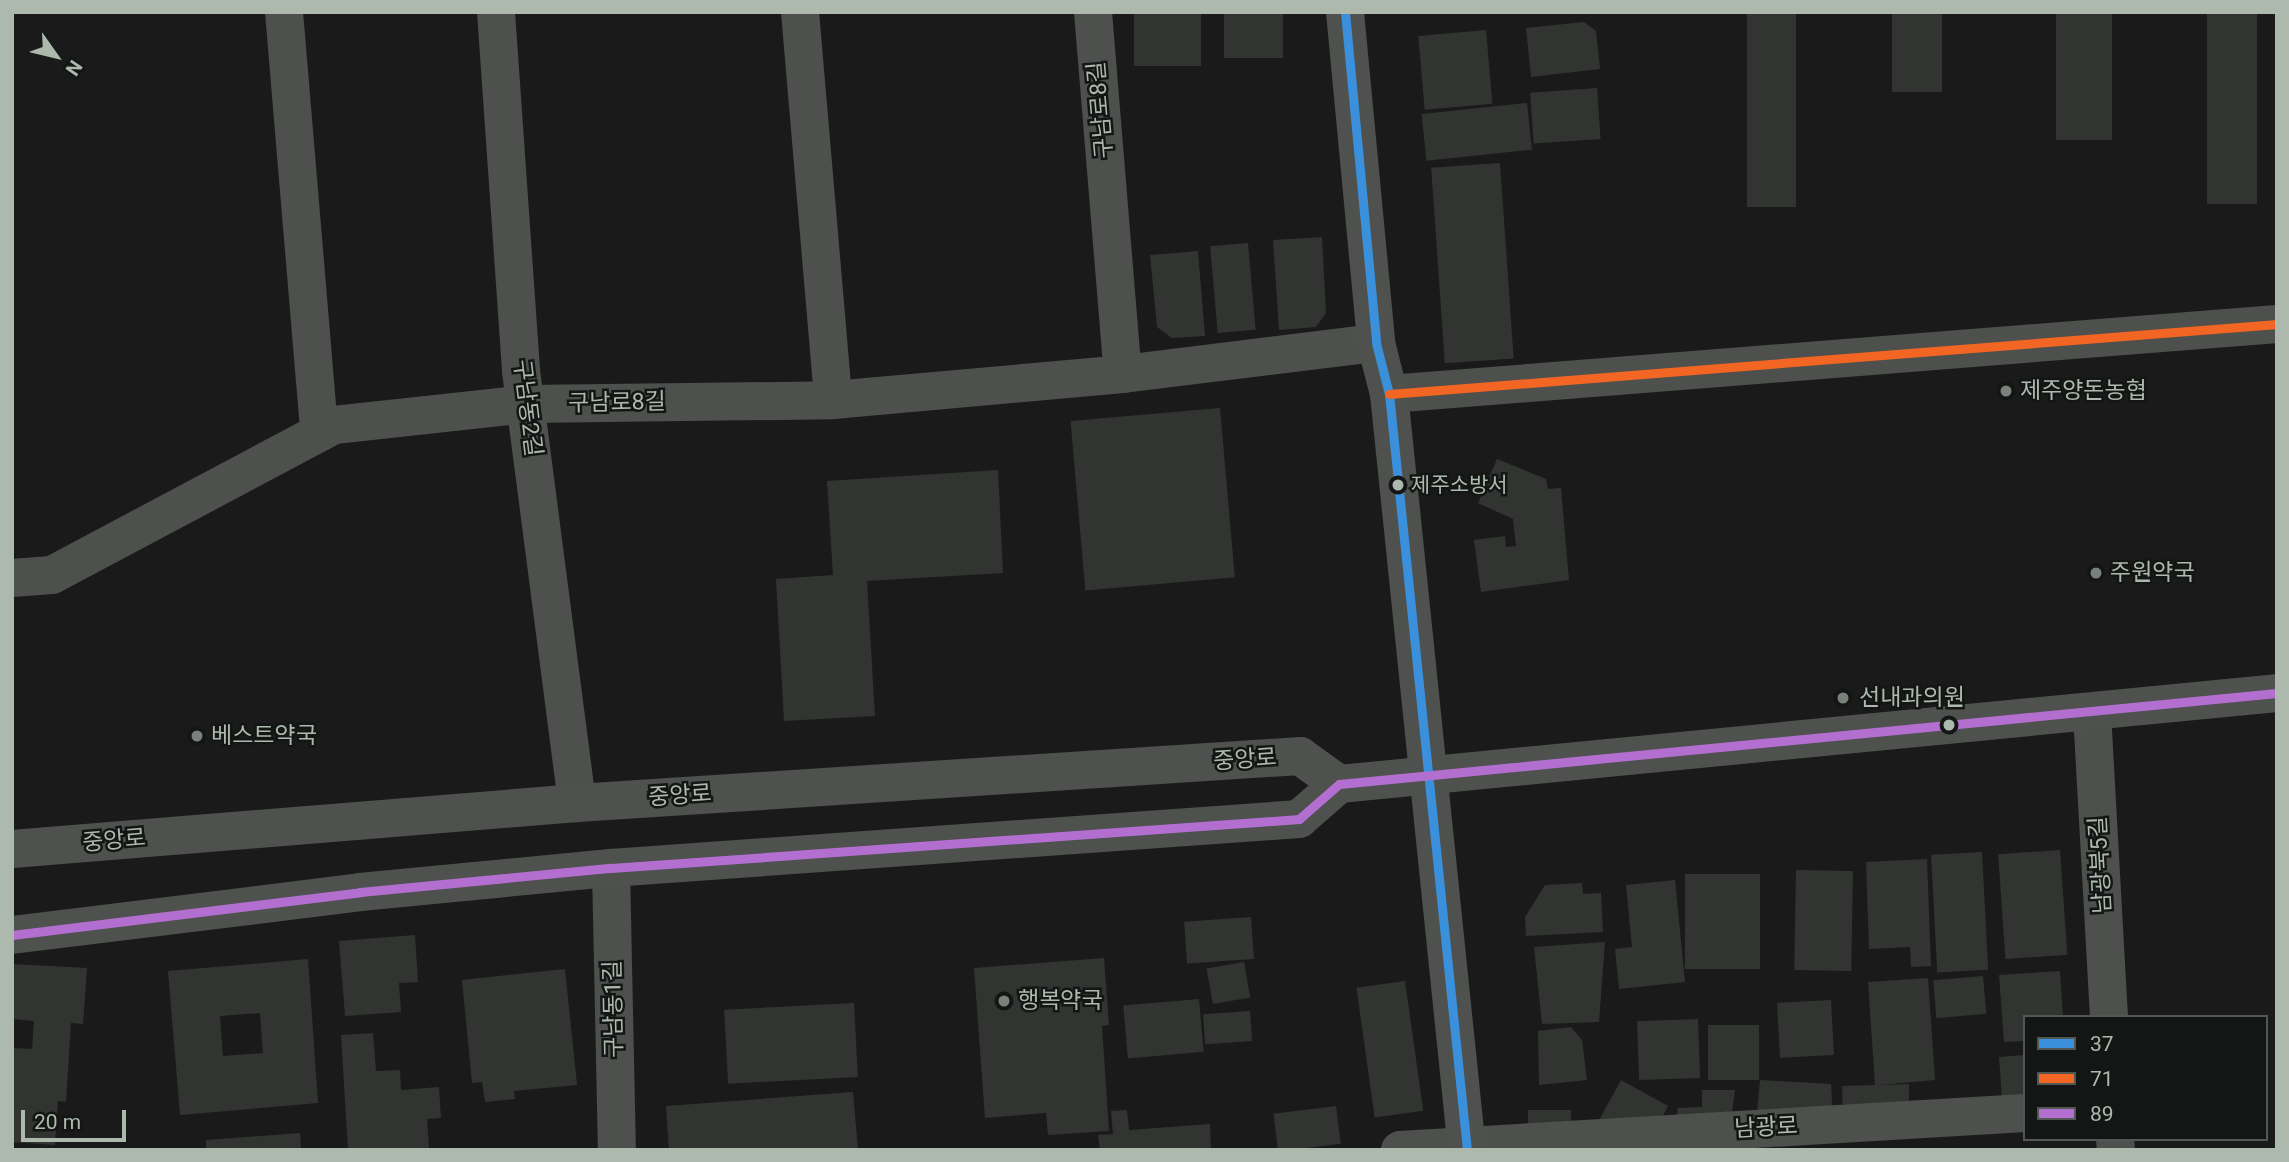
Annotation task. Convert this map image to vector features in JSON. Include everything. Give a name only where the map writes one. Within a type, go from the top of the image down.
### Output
[{"type":"main road","points":[[1345,12],[1376,343],[1389,394],[1466,1147]]},
{"type":"main road","points":[[12,936],[360,892],[611,868],[1299,819],[1339,784],[2277,693]]},
{"type":"main road","name":"중앙로","points":[[12,849],[577,803],[1300,756],[1339,784]]},
{"type":"street","points":[[284,12],[319,433]]},
{"type":"street","name":"구남동2길","points":[[496,12],[527,404],[577,803]]},
{"type":"street","points":[[800,12],[833,400]]},
{"type":"street","name":"구남로8길","points":[[1093,12],[1123,374]]},
{"type":"street","points":[[1389,394],[2277,324]]},
{"type":"street","name":"구남로8길","points":[[12,578],[52,575],[334,425],[527,404],[833,400],[1123,374],[1376,343]]},
{"type":"street","points":[[12,548],[52,575]]},
{"type":"street","name":"남광북5길","points":[[2092,713],[2109,1015]]},
{"type":"street","name":"구남동1길","points":[[611,868],[617,1150]]},
{"type":"street","name":"남광로","points":[[1400,1150],[2023,1113]]},
{"type":"building","points":[[1134,12],[1201,12],[1201,66],[1134,66]]},
{"type":"building","points":[[1224,12],[1283,12],[1283,58],[1224,58]]},
{"type":"building","points":[[1747,12],[1796,12],[1796,207],[1747,207]]},
{"type":"building","points":[[1892,12],[1942,12],[1942,92],[1892,92]]},
{"type":"building","points":[[2056,12],[2112,12],[2112,140],[2056,140]]},
{"type":"building","points":[[2207,12],[2257,12],[2257,204],[2207,204]]},
{"type":"building","points":[[1584,22],[1596,31],[1600,69],[1531,77],[1526,28]]},
{"type":"building","points":[[1486,30],[1492,104],[1425,110],[1418,36]]},
{"type":"building","points":[[1597,88],[1601,139],[1534,144],[1530,93]]},
{"type":"building","points":[[1527,103],[1532,150],[1426,161],[1422,114]]},
{"type":"building","points":[[1500,163],[1514,359],[1445,363],[1431,168]]},
{"type":"building","points":[[1322,237],[1326,313],[1316,327],[1279,330],[1273,240]]},
{"type":"building","points":[[1248,243],[1256,330],[1218,333],[1210,246]]},
{"type":"building","points":[[1198,251],[1205,336],[1172,338],[1157,327],[1150,255]]},
{"type":"building","points":[[1220,408],[1235,577],[1085,590],[1071,421]]},
{"type":"building","points":[[1497,459],[1546,479],[1548,489],[1561,488],[1569,580],[1481,592],[1474,540],[1505,536],[1506,547],[1516,546],[1513,519],[1478,503]]},
{"type":"building","points":[[998,470],[1003,573],[867,581],[875,716],[784,721],[776,579],[833,575],[827,481]]},
{"type":"building","points":[[2060,850],[2067,955],[2005,959],[1998,854]]},
{"type":"building","points":[[1982,852],[1988,970],[1937,973],[1931,855]]},
{"type":"building","points":[[1927,859],[1931,966],[1911,967],[1910,947],[1869,949],[1866,862]]},
{"type":"building","points":[[1796,870],[1853,871],[1851,971],[1794,970]]},
{"type":"building","points":[[1685,874],[1760,874],[1760,969],[1685,969]]},
{"type":"building","points":[[1675,880],[1685,982],[1619,989],[1615,949],[1632,947],[1626,885]]},
{"type":"building","points":[[1582,883],[1583,894],[1601,893],[1603,932],[1526,936],[1525,917],[1545,885]]},
{"type":"building","points":[[1251,917],[1254,959],[1187,964],[1184,922]]},
{"type":"building","points":[[415,935],[418,982],[399,983],[401,1012],[345,1016],[339,941]]},
{"type":"building","points":[[1605,942],[1599,1022],[1542,1024],[1534,947]]},
{"type":"building","points":[[1104,958],[1109,1025],[1102,1026],[1109,1131],[1048,1135],[1046,1113],[985,1118],[974,968]]},
{"type":"building","points":[[308,959],[318,1103],[180,1115],[168,971]],"holes":[[[260,1013],[263,1053],[223,1056],[220,1016]]]},
{"type":"building","points":[[1244,962],[1250,997],[1213,1004],[1207,969]]},
{"type":"building","points":[[12,964],[87,968],[83,1024],[71,1023],[66,1102],[58,1101],[55,1145],[12,1142],[12,1048],[32,1049],[34,1021],[12,1019]]},
{"type":"building","points":[[565,969],[577,1085],[514,1091],[515,1099],[485,1102],[482,1082],[472,1083],[462,980]]},
{"type":"building","points":[[2060,971],[2063,1015],[2023,1015],[2023,1041],[2004,1042],[1999,975]]},
{"type":"building","points":[[1983,976],[1986,1014],[1937,1018],[1933,980]]},
{"type":"building","points":[[1928,978],[1935,1080],[1879,1085],[1909,1084],[1909,1117],[1843,1119],[1842,1086],[1875,1085],[1868,982]]},
{"type":"building","points":[[1405,981],[1423,1111],[1375,1118],[1356,988]]},
{"type":"building","points":[[1199,999],[1204,1052],[1128,1058],[1123,1006]]},
{"type":"building","points":[[1831,1000],[1834,1055],[1780,1058],[1777,1003]]},
{"type":"building","points":[[854,1003],[858,1077],[728,1084],[724,1010]]},
{"type":"building","points":[[1250,1011],[1252,1041],[1205,1044],[1203,1014]]},
{"type":"building","points":[[1698,1019],[1700,1078],[1639,1080],[1637,1021]]},
{"type":"building","points":[[1708,1025],[1759,1025],[1759,1080],[1708,1080]]},
{"type":"building","points":[[1571,1027],[1582,1040],[1587,1080],[1539,1085],[1538,1031]]},
{"type":"building","points":[[373,1033],[376,1071],[400,1070],[401,1090],[439,1087],[441,1118],[427,1119],[429,1149],[348,1150],[341,1035]]},
{"type":"building","points":[[2023,1055],[2023,1109],[2003,1111],[1999,1057]]},
{"type":"building","points":[[1621,1080],[1668,1106],[1655,1131],[1629,1117],[1619,1136],[1597,1124]]},
{"type":"building","points":[[1760,1080],[1831,1084],[1833,1120],[1756,1124]]},
{"type":"building","points":[[1702,1090],[1735,1090],[1731,1119],[1674,1125],[1678,1108],[1702,1107]]},
{"type":"building","points":[[853,1092],[858,1150],[669,1150],[666,1106]]},
{"type":"building","points":[[1336,1106],[1341,1144],[1278,1150],[1273,1114]]},
{"type":"building","points":[[1127,1110],[1129,1130],[1210,1124],[1211,1150],[1100,1150],[1098,1135],[1113,1134],[1111,1111]]},
{"type":"building","points":[[1528,1110],[1571,1110],[1571,1134],[1528,1134]]},
{"type":"building","points":[[300,1133],[301,1150],[206,1150],[206,1140]]},
{"type":"transit line","name":"37","points":[[1345,12],[1376,343],[1389,394],[1467,1150]]},
{"type":"transit line","name":"71","points":[[1389,394],[2277,324]]},
{"type":"transit line","name":"89","points":[[12,935],[360,892],[611,868],[1299,819],[1339,784],[2277,693]]},
{"type":"place","name":"제주양돈농협","points":[[2006,391]]},
{"type":"place","name":"제주소방서","points":[[1398,485]]},
{"type":"place","name":"주원약국","points":[[2096,573]]},
{"type":"place","name":"선내과의원","points":[[1843,698]]},
{"type":"place","name":"베스트약국","points":[[197,736]]},
{"type":"place","name":"행복약국","points":[[1004,1001]]}]
